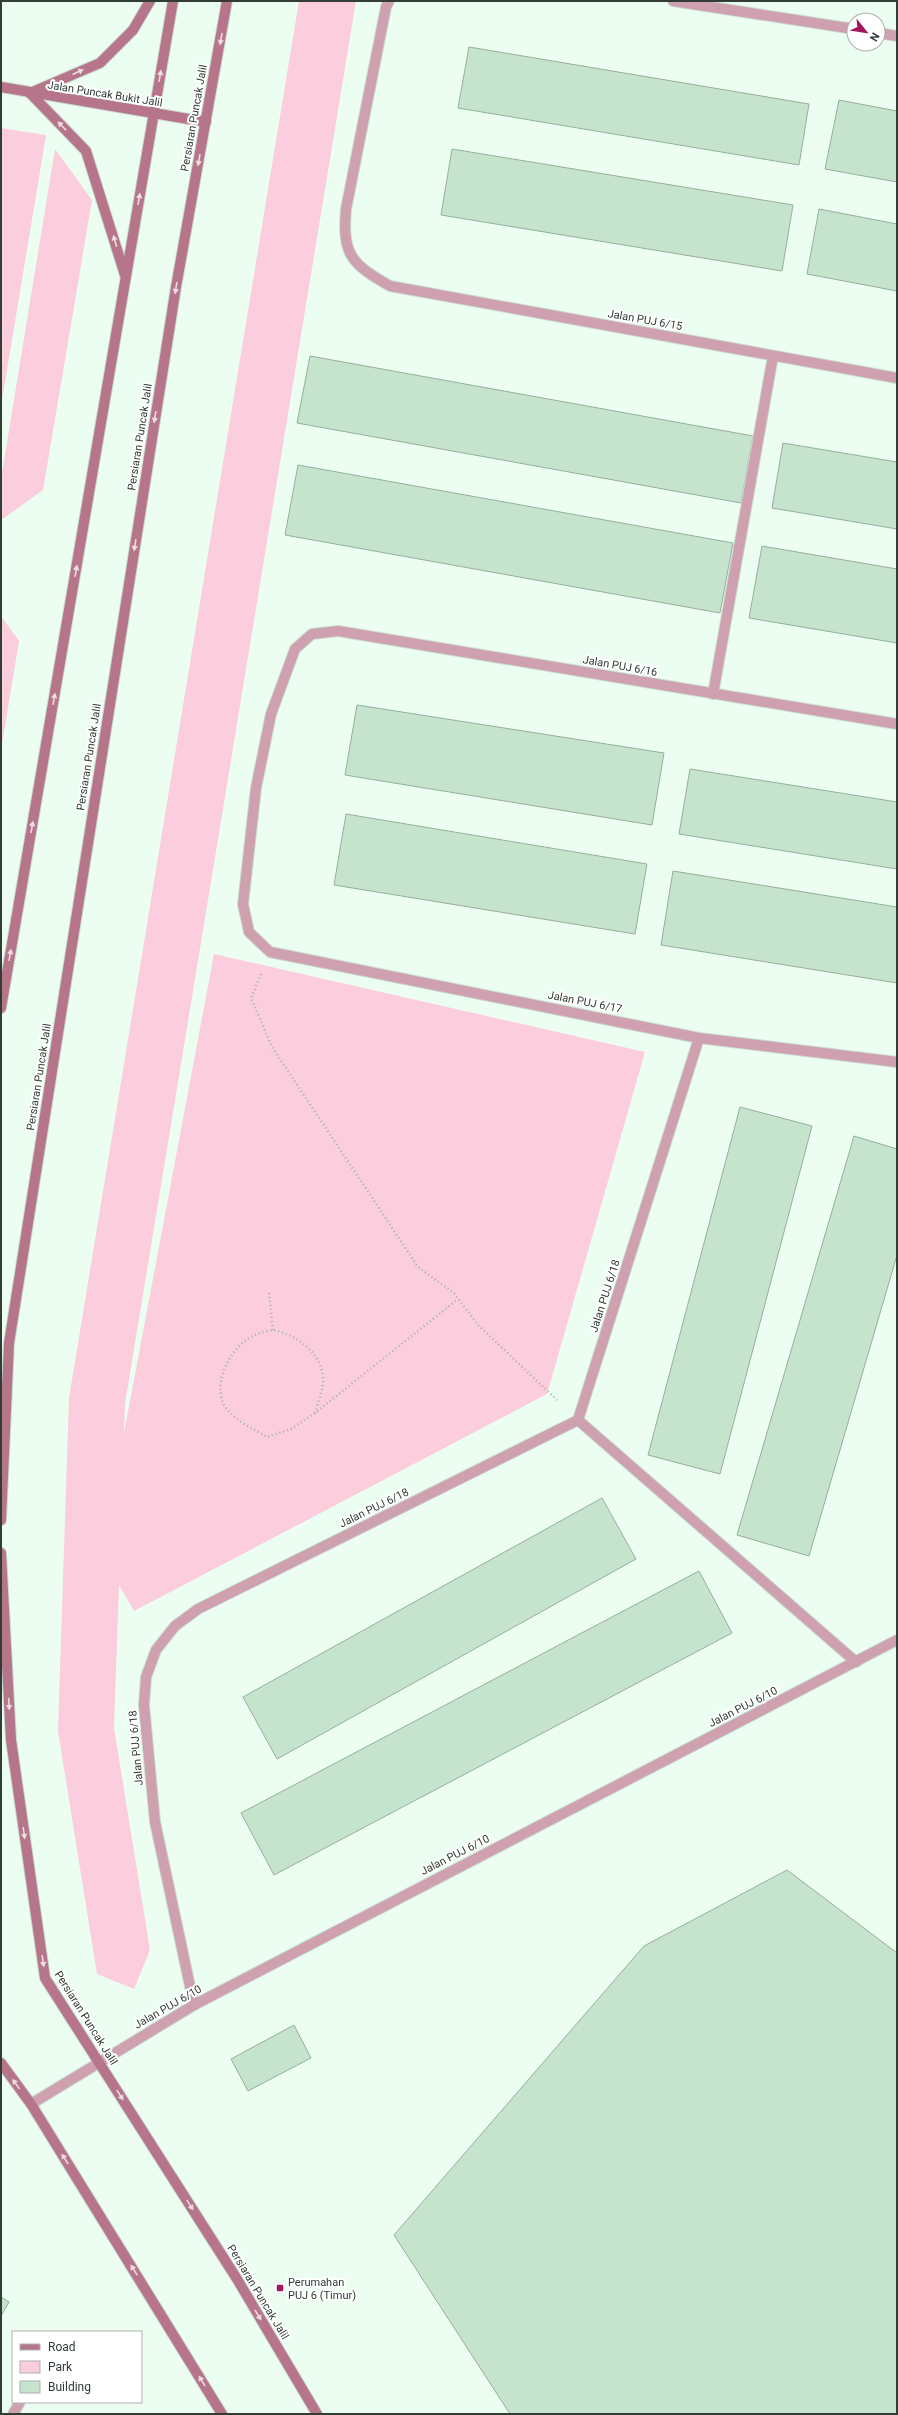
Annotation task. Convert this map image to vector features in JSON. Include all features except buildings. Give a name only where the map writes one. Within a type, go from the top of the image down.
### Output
[{"type":"main road","points":[[126,279],[86,151],[30,93],[100,63],[133,30],[150,1]]},
{"type":"main road","points":[[1,1008],[173,1]]},
{"type":"main road","name":"Persiaran Puncak Jalil","points":[[1,1520],[9,1343],[176,287],[227,1]]},
{"type":"main road","name":"Jalan Puncak Bukit Jalil","points":[[1,87],[206,122]]},
{"type":"main road","name":"Persiaran Puncak Jalil","points":[[1,1553],[11,1740],[45,1978],[237,2279],[317,2414]]},
{"type":"main road","points":[[1,2063],[31,2104],[164,2317],[222,2414]]},
{"type":"street","name":"Jalan PUJ 6/15","points":[[389,1],[386,7],[346,209],[344,234],[351,258],[369,274],[390,286],[897,378]]},
{"type":"street","points":[[673,1],[846,29]]},
{"type":"street","points":[[886,34],[897,36]]},
{"type":"street","points":[[712,694],[773,356]]},
{"type":"street","name":"Jalan PUJ 6/16","points":[[270,952],[249,932],[243,904],[256,788],[270,714],[295,649],[312,634],[338,631],[897,724]]},
{"type":"street","name":"Jalan PUJ 6/17","points":[[270,952],[699,1038],[897,1062]]},
{"type":"street","name":"Jalan PUJ 6/18","points":[[194,2005],[155,1822],[144,1705],[146,1677],[156,1650],[176,1626],[198,1609],[578,1420],[699,1038]]},
{"type":"street","points":[[578,1420],[856,1662]]},
{"type":"street","name":"Jalan PUJ 6/10","points":[[31,2104],[194,2005],[897,1640]]},
{"type":"street","points":[[13,2414],[19,2403]]},
{"type":"path","points":[[270,952],[251,998],[272,1047],[418,1267],[454,1293],[478,1325],[578,1420]]},
{"type":"path","points":[[269,1293],[273,1330]]},
{"type":"path","points":[[315,1413],[323,1382],[319,1359],[308,1346],[273,1330],[252,1336],[236,1350],[220,1380],[223,1401],[235,1417],[267,1437],[291,1429],[315,1413],[458,1299]]},
{"type":"green space","points":[[299,1],[356,1],[125,1404],[124,1433],[214,954],[645,1052],[547,1394],[134,1611],[119,1585],[114,1728],[150,1950],[134,1989],[97,1974],[58,1731],[69,1398]]},
{"type":"green space","points":[[1,128],[46,135],[1,406]]},
{"type":"green space","points":[[55,149],[92,200],[43,490],[4,518],[1,518],[1,479]]},
{"type":"green space","points":[[1,616],[19,641],[1,750]]},
{"type":"place","name":"Perumahan PUJ 6 (Timur)","points":[[280,2288]]}]
